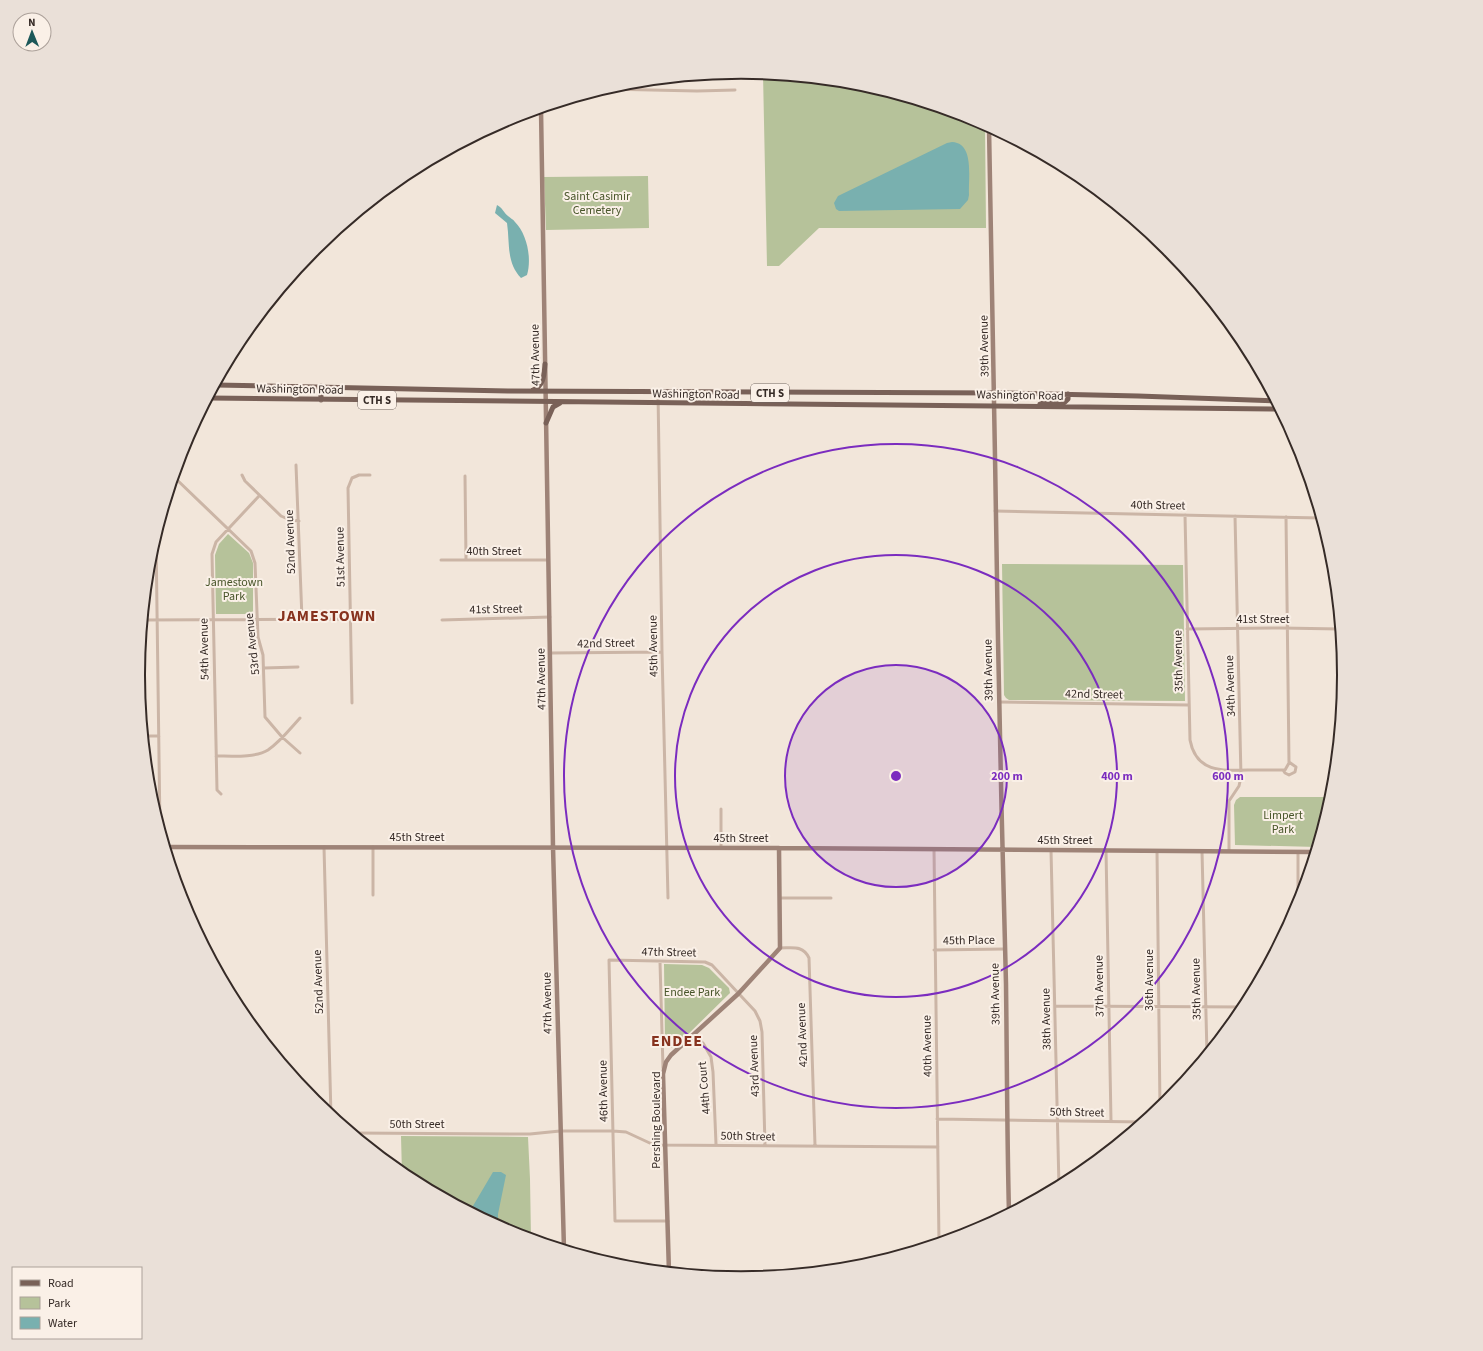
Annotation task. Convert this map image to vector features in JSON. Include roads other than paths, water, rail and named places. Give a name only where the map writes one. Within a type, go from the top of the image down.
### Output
[{"type":"main road","points":[[530,391],[541,386],[544,377],[545,364]]},
{"type":"main road","name":"Washington Road","points":[[221,385],[530,391],[1068,394],[1270,400]]},
{"type":"main road","points":[[321,386],[321,400]]},
{"type":"main road","points":[[1037,405],[1046,402],[1065,402],[1068,399],[1068,394]]},
{"type":"main road","name":"Washington Road","points":[[214,398],[659,404],[1037,405],[1274,409]]},
{"type":"main road","points":[[546,423],[553,407],[561,403]]},
{"type":"street","points":[[628,89],[735,90]]},
{"type":"street","name":"47th Avenue","points":[[541,114],[546,391],[547,560],[551,653],[553,847],[564,1244]]},
{"type":"street","name":"39th Avenue","points":[[989,133],[1009,1208]]},
{"type":"street","name":"45th Avenue","points":[[658,392],[668,898]]},
{"type":"street","name":"52nd Avenue","points":[[296,465],[302,619]]},
{"type":"street","points":[[242,475],[244,482],[281,516],[290,520],[299,521]]},
{"type":"street","name":"51st Avenue","points":[[352,703],[348,488],[352,478],[359,475],[370,475]]},
{"type":"street","points":[[465,476],[466,559]]},
{"type":"street","name":"53rd Avenue","points":[[178,481],[251,551],[255,563],[258,636],[263,655],[265,717],[282,737],[300,753]]},
{"type":"street","name":"54th Avenue","points":[[221,794],[217,790],[212,554],[216,542],[260,496]]},
{"type":"street","name":"40th Street","points":[[995,512],[1317,518]]},
{"type":"street","name":"35th Avenue","points":[[1185,515],[1188,705],[1191,747],[1198,759],[1212,769],[1222,771],[1283,770],[1289,775],[1295,772],[1296,767],[1290,762]]},
{"type":"street","name":"34th Avenue","points":[[1229,851],[1228,806],[1231,797],[1241,782],[1235,516]]},
{"type":"street","points":[[1283,770],[1288,767],[1290,762],[1286,517]]},
{"type":"street","points":[[156,557],[160,808]]},
{"type":"street","name":"40th Street","points":[[441,560],[547,560]]},
{"type":"street","name":"41st Street","points":[[442,620],[550,617]]},
{"type":"street","points":[[148,620],[374,619]]},
{"type":"street","name":"41st Street","points":[[1187,630],[1237,628],[1336,629]]},
{"type":"street","name":"42nd Street","points":[[551,653],[662,652]]},
{"type":"street","points":[[264,668],[298,667]]},
{"type":"street","name":"42nd Street","points":[[999,702],[1188,705]]},
{"type":"street","points":[[216,756],[250,756],[268,750],[300,718]]},
{"type":"street","points":[[148,736],[159,736]]},
{"type":"street","points":[[721,809],[721,848]]},
{"type":"street","name":"45th Street","points":[[171,847],[553,847],[1311,852]]},
{"type":"street","name":"52nd Avenue","points":[[324,847],[331,1107]]},
{"type":"street","points":[[373,847],[373,895]]},
{"type":"street","points":[[779,848],[780,948]]},
{"type":"street","name":"40th Avenue","points":[[934,849],[934,950],[939,1238]]},
{"type":"street","name":"38th Avenue","points":[[1051,850],[1059,1180]]},
{"type":"street","name":"37th Avenue","points":[[1106,850],[1111,1121]]},
{"type":"street","name":"36th Avenue","points":[[1157,851],[1160,1100]]},
{"type":"street","name":"35th Avenue","points":[[1202,851],[1207,1049]]},
{"type":"street","points":[[1298,852],[1298,890]]},
{"type":"street","points":[[780,898],[831,898]]},
{"type":"street","name":"Pershing Boulevard","points":[[669,1268],[663,1074],[666,1062],[671,1055],[738,994],[780,948]]},
{"type":"street","name":"42nd Avenue","points":[[780,948],[799,948],[806,952],[809,958],[815,1145]]},
{"type":"street","name":"45th Place","points":[[934,950],[1004,949]]},
{"type":"street","name":"47th Street","points":[[609,960],[705,962],[712,965],[738,994]]},
{"type":"street","name":"46th Avenue","points":[[609,960],[615,1221],[668,1221]]},
{"type":"street","points":[[660,962],[663,1074]]},
{"type":"street","name":"43rd Avenue","points":[[738,994],[755,1011],[761,1026],[765,1146]]},
{"type":"street","points":[[1055,1006],[1236,1008]]},
{"type":"street","name":"44th Court","points":[[694,1035],[703,1043],[711,1057],[714,1072],[716,1144]]},
{"type":"street","name":"50th Street","points":[[937,1119],[1137,1122]]},
{"type":"street","name":"50th Street","points":[[359,1133],[530,1134],[560,1131],[613,1131],[626,1132],[654,1145],[716,1144],[765,1146],[815,1145],[938,1147]]},
{"type":"water","points":[[952,142],[959,144],[964,148],[969,163],[969,195],[968,200],[960,209],[839,211],[836,209],[834,203],[838,196],[947,143]]},
{"type":"water","points":[[497,205],[501,207],[506,215],[514,221],[523,233],[529,254],[529,261],[527,275],[521,278],[516,272],[511,259],[507,223],[495,213]]},
{"type":"water","points":[[493,1172],[501,1172],[506,1175],[498,1220],[472,1207]]},
{"type":"district","name":"JAMESTOWN","points":[[327,615]]},
{"type":"district","name":"ENDEE","points":[[677,1040]]},
{"type":"park label","name":"Saint Casimir Cemetery","points":[[597,203]]},
{"type":"park label","name":"Jamestown Park","points":[[234,589]]},
{"type":"park label","name":"Limpert Park","points":[[1283,822]]},
{"type":"park label","name":"Endee Park","points":[[692,992]]}]
